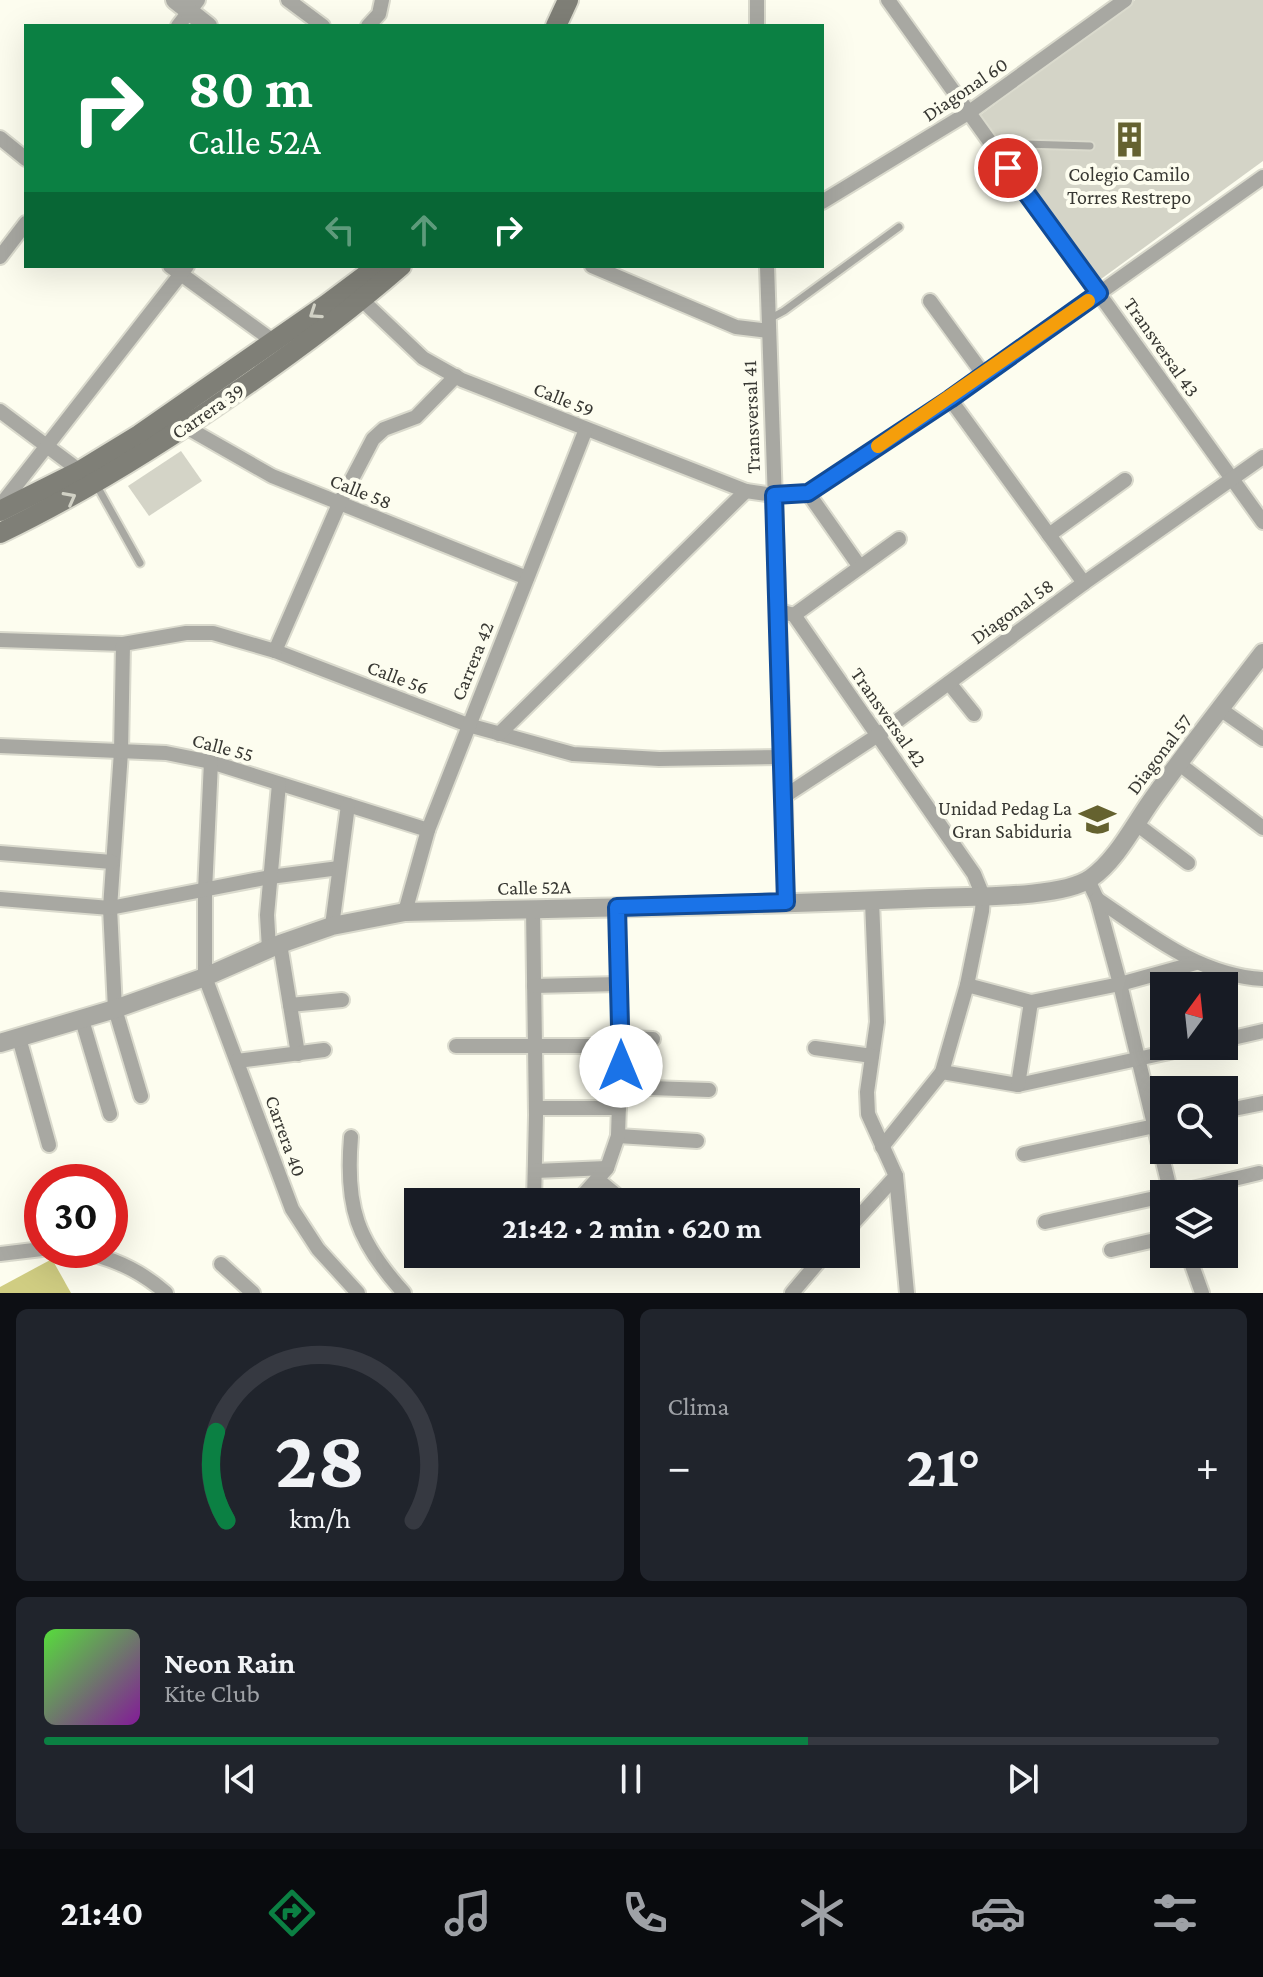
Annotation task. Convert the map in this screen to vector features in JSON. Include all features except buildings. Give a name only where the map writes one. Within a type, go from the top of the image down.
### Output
[{"type":"main road","points":[[557,24],[568,1]]},
{"type":"main road","points":[[568,1],[570,24]]},
{"type":"main road","name":"Carrera 39","points":[[0,509],[88,478],[139,435],[375,268]]},
{"type":"main road","name":"Carrera 39","points":[[0,533],[88,478],[186,427],[295,351],[399,268]]},
{"type":"street","points":[[288,0],[320,24]]},
{"type":"street","points":[[370,24],[379,14],[382,0]]},
{"type":"street","points":[[757,0],[757,24]]},
{"type":"street","name":"Transversal 43","points":[[888,0],[1263,522]]},
{"type":"street","name":"Diagonal 60","points":[[824,201],[968,113],[1125,0]]},
{"type":"street","points":[[185,9],[205,24]]},
{"type":"street","points":[[0,138],[24,157]]},
{"type":"street","points":[[860,567],[808,493],[950,399],[1263,177]]},
{"type":"street","points":[[0,257],[24,226]]},
{"type":"street","points":[[597,268],[736,327],[769,325]]},
{"type":"street","name":"Transversal 41","points":[[767,268],[774,495],[786,613],[783,757],[786,902]]},
{"type":"street","points":[[0,509],[179,269],[273,341]]},
{"type":"street","name":"Calle 59","points":[[362,300],[423,358],[456,376],[746,491],[774,495],[808,493]]},
{"type":"street","points":[[930,301],[984,375]]},
{"type":"street","points":[[275,651],[339,504],[373,439],[384,429],[416,417],[456,376]]},
{"type":"street","points":[[950,399],[1084,583]]},
{"type":"street","points":[[0,411],[88,478]]},
{"type":"street","name":"Calle 58","points":[[186,427],[272,476],[527,578]]},
{"type":"street","name":"Carrera 42","points":[[405,912],[428,830],[586,429]]},
{"type":"street","name":"Diagonal 58","points":[[785,796],[878,735],[1084,583],[1263,457]]},
{"type":"street","points":[[1049,535],[1125,480]]},
{"type":"street","points":[[499,734],[746,491]]},
{"type":"street","points":[[786,613],[899,539]]},
{"type":"street","name":"Transversal 42","points":[[786,613],[878,735],[974,874],[983,896]]},
{"type":"street","name":"Calle 56","points":[[0,640],[123,644],[186,633],[213,633],[275,651],[468,725],[573,754],[659,759],[783,757]]},
{"type":"street","points":[[123,644],[121,752],[110,908],[115,1009],[141,1096]]},
{"type":"street","name":"Diagonal 57","points":[[1088,880],[1108,861],[1178,763],[1263,653]]},
{"type":"street","points":[[949,683],[974,714]]},
{"type":"street","points":[[1220,709],[1263,739]]},
{"type":"street","name":"Calle 55","points":[[0,746],[166,753],[211,762],[428,830]]},
{"type":"street","points":[[205,977],[211,762]]},
{"type":"street","points":[[1178,763],[1263,828]]},
{"type":"street","points":[[279,784],[267,915],[290,1005],[298,1054]]},
{"type":"street","points":[[332,926],[348,805]]},
{"type":"street","points":[[1135,823],[1188,863]]},
{"type":"street","points":[[0,853],[112,862]]},
{"type":"street","points":[[0,899],[110,908],[270,877],[339,868]]},
{"type":"street","points":[[1088,880],[1097,899],[1150,1095]]},
{"type":"street","name":"Calle 52A","points":[[0,1043],[115,1009],[332,926],[405,912],[983,896],[1058,890],[1088,880]]},
{"type":"street","points":[[882,1147],[942,1072],[967,985],[983,896]]},
{"type":"street","points":[[1097,899],[1196,963],[1225,973],[1263,979]]},
{"type":"street","points":[[872,901],[877,1022],[867,1092],[868,1114],[896,1176],[907,1293]]},
{"type":"street","points":[[590,1188],[602,1174],[618,1136],[621,1042],[617,907]]},
{"type":"street","points":[[533,909],[534,1188]]},
{"type":"street","points":[[967,985],[1031,1002],[1120,984],[1196,963]]},
{"type":"street","name":"Carrera 40","points":[[205,977],[292,1209],[318,1249],[358,1293]]},
{"type":"street","points":[[534,986],[619,984]]},
{"type":"street","points":[[290,1005],[342,1000]]},
{"type":"street","points":[[1018,1085],[1031,1002]]},
{"type":"street","points":[[82,1020],[110,1114]]},
{"type":"street","points":[[1238,1037],[1263,1031]]},
{"type":"street","points":[[19,1038],[49,1145]]},
{"type":"street","points":[[456,1046],[536,1046],[653,1039]]},
{"type":"street","points":[[815,1048],[872,1056]]},
{"type":"street","points":[[237,1061],[324,1050]]},
{"type":"street","points":[[942,1072],[1018,1085],[1150,1057]]},
{"type":"street","points":[[621,1087],[709,1090]]},
{"type":"street","points":[[1238,1108],[1263,1103]]},
{"type":"street","points":[[536,1108],[619,1108]]},
{"type":"street","points":[[1024,1154],[1150,1127]]},
{"type":"street","points":[[618,1136],[697,1141]]},
{"type":"street","points":[[351,1137],[351,1191],[358,1227],[370,1252],[404,1293]]},
{"type":"street","points":[[535,1171],[602,1174]]},
{"type":"street","points":[[1230,1180],[1259,1173]]},
{"type":"street","points":[[602,1174],[613,1188]]},
{"type":"street","points":[[860,1216],[896,1176]]},
{"type":"street","points":[[1045,1222],[1150,1199]]},
{"type":"street","points":[[1111,1250],[1150,1241]]},
{"type":"street","points":[[0,1254],[24,1251]]},
{"type":"street","points":[[221,1264],[253,1293]]},
{"type":"street","points":[[128,1267],[166,1293]]},
{"type":"street","points":[[792,1293],[813,1268]]},
{"type":"street","points":[[1193,1268],[1202,1293]]},
{"type":"lane","points":[[990,143],[1090,146]]},
{"type":"lane","points":[[769,325],[899,227]]},
{"type":"lane","points":[[88,478],[140,563]]},
{"type":"shaded area","points":[[35,1268],[57,1268],[71,1293],[0,1293],[0,1287]]},
{"type":"slow traffic","points":[[878,446],[1088,301]]},
{"type":"place","name":"Colegio Camilo Torres Restrepo","points":[[1129,139]]},
{"type":"place","name":"Unidad Pedag La Gran Sabiduria","points":[[1098,819]]},
{"type":"route","points":[[621,1066],[617,907],[786,902],[774,495],[808,493],[950,399],[1099,293],[1008,168]]}]
